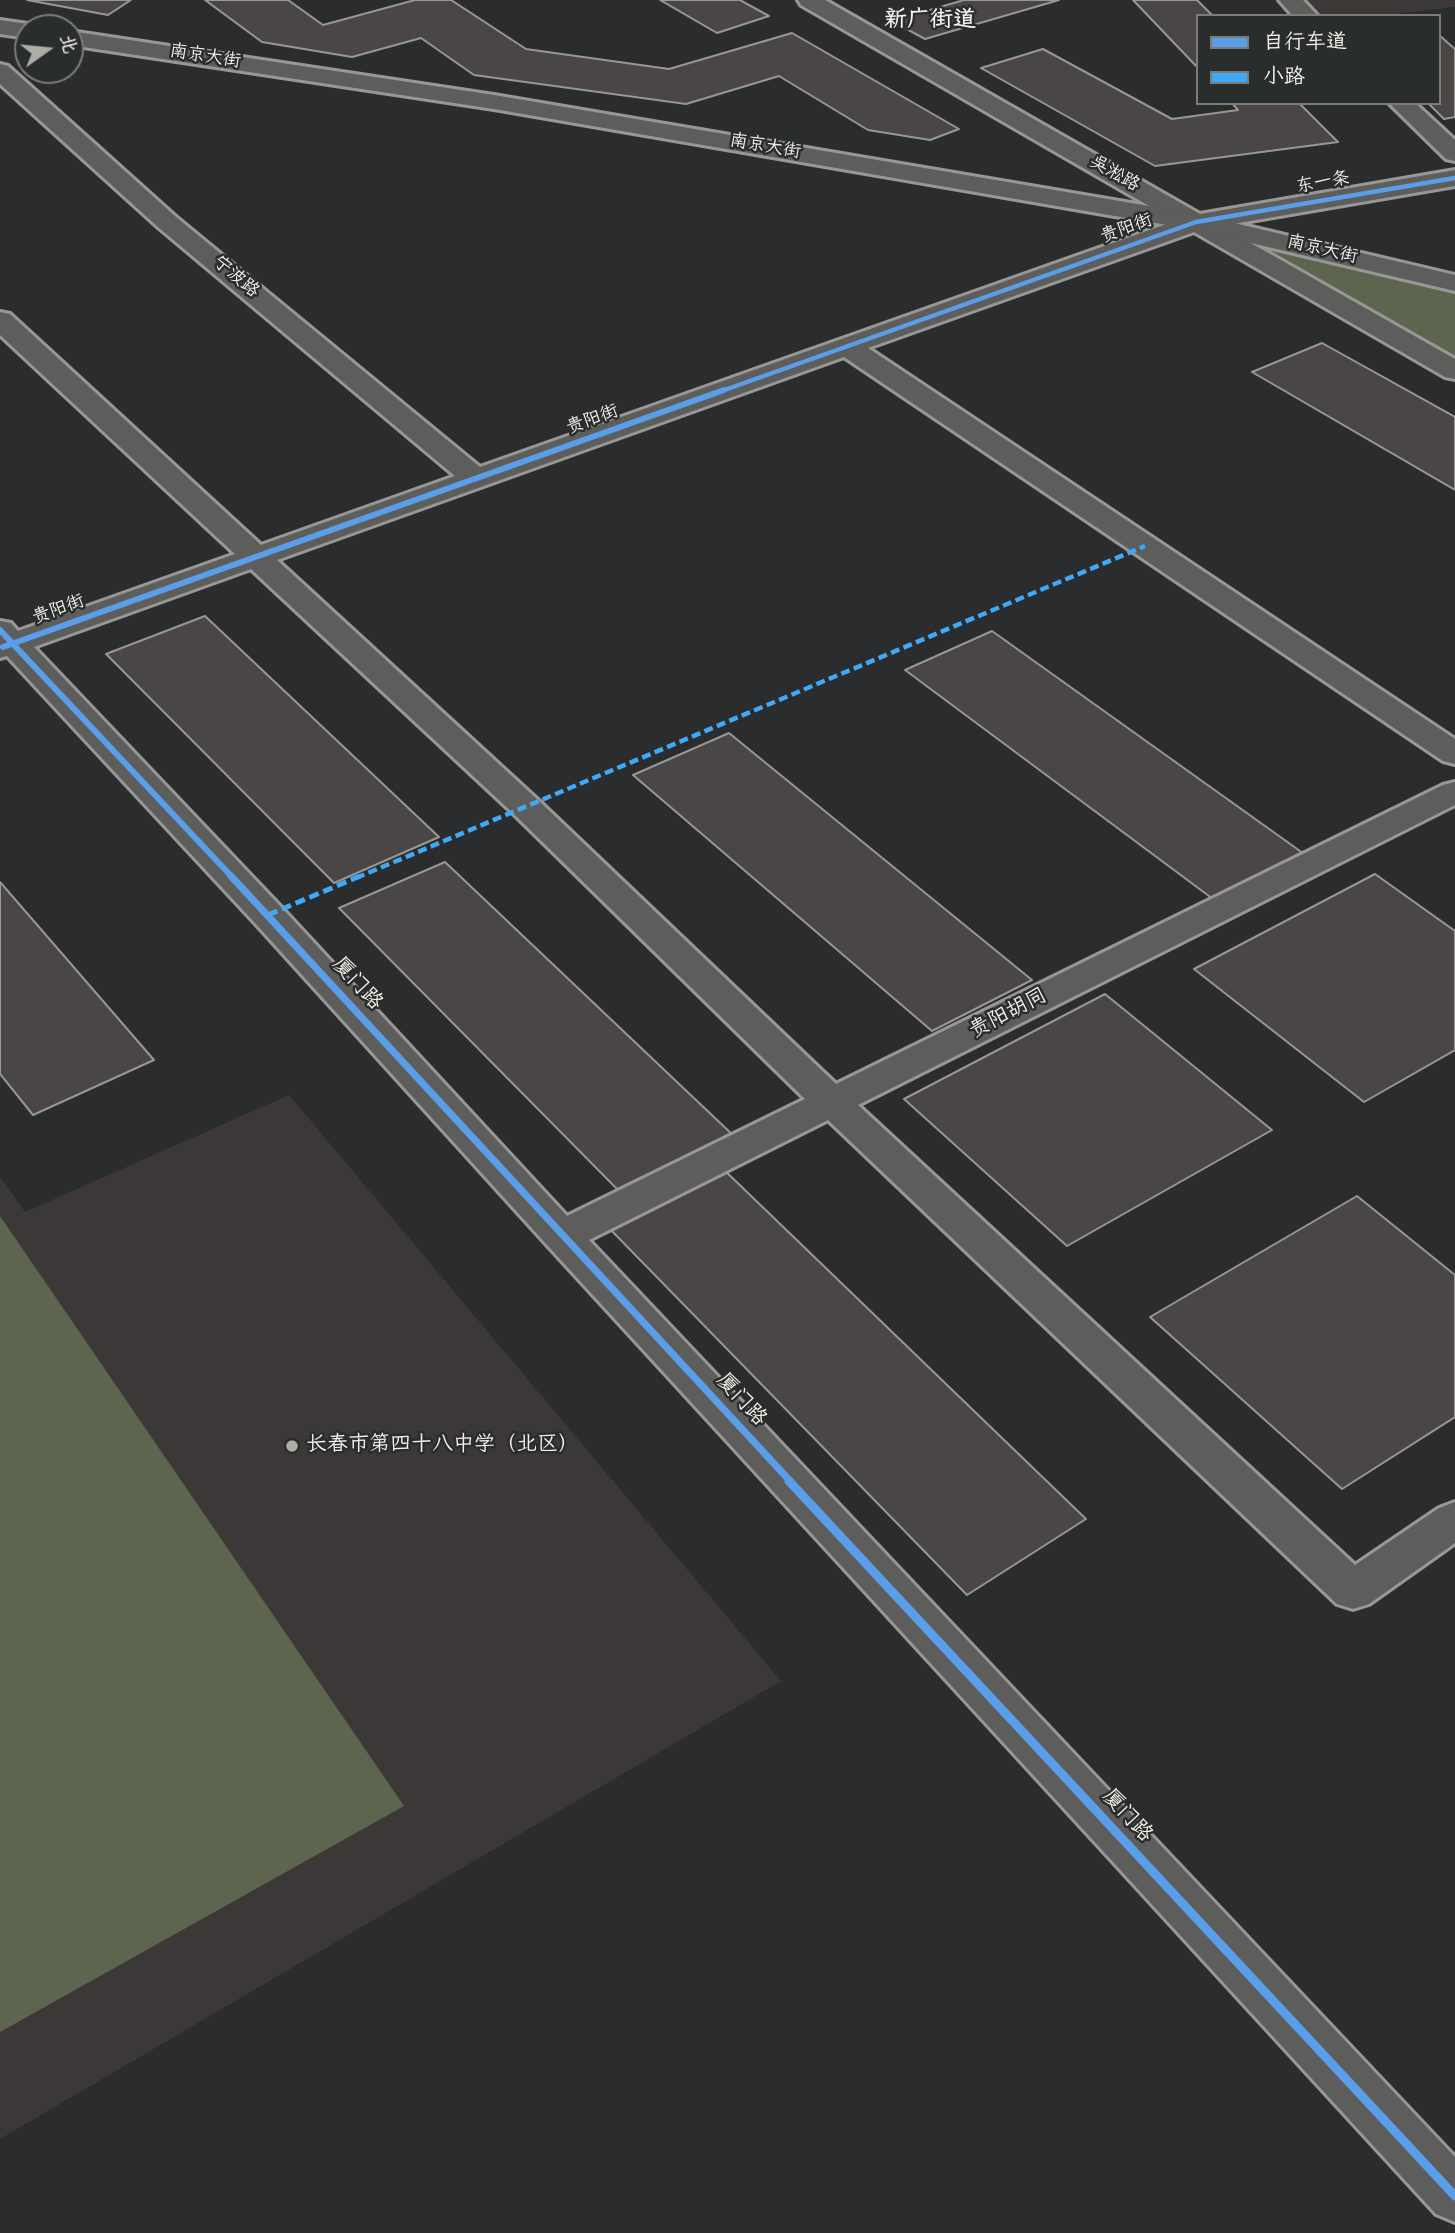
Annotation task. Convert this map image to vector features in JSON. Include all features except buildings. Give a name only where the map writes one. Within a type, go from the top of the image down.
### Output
[{"type":"street","name":"吴淞路","points":[[809,0],[1455,371]]},
{"type":"street","points":[[1290,0],[1305,14]]},
{"type":"street","name":"南京大街","points":[[84,39],[494,102],[1196,222],[1455,283]]},
{"type":"street","name":"宁波路","points":[[0,71],[167,222],[477,479]]},
{"type":"street","points":[[1403,105],[1455,154]]},
{"type":"street","name":"东一条","points":[[1196,222],[1455,178]]},
{"type":"street","name":"贵阳街","points":[[4,641],[257,557],[1196,222]]},
{"type":"street","points":[[0,320],[527,808],[833,1103],[1353,1591],[1455,1520]]},
{"type":"street","points":[[848,347],[1455,754]]},
{"type":"street","name":"厦门路","points":[[4,641],[268,915],[562,1236],[1455,2196]]},
{"type":"street","name":"贵阳胡同","points":[[562,1236],[1455,792]]},
{"type":"shaded area","points":[[1307,0],[1455,0],[1455,7],[1395,14],[1321,14]]},
{"type":"shaded area","name":"长春市第四十八中学（北区）","points":[[289,1095],[781,1681],[0,2139],[0,1177],[25,1212]]},
{"type":"green space","points":[[1218,232],[1455,291],[1455,361]]},
{"type":"green space","points":[[0,1216],[404,1806],[0,2032]]},
{"type":"marked path","points":[[268,915],[1145,546]]},
{"type":"cycle path","points":[[3,647],[1196,222],[1455,178]]},
{"type":"cycle path","points":[[0,630],[268,915],[562,1236],[1455,2196]]},
{"type":"place","name":"长春市第四十八中学（北区）","points":[[292,1446]]},
{"type":"district","name":"新广街道","points":[[930,22]]}]
